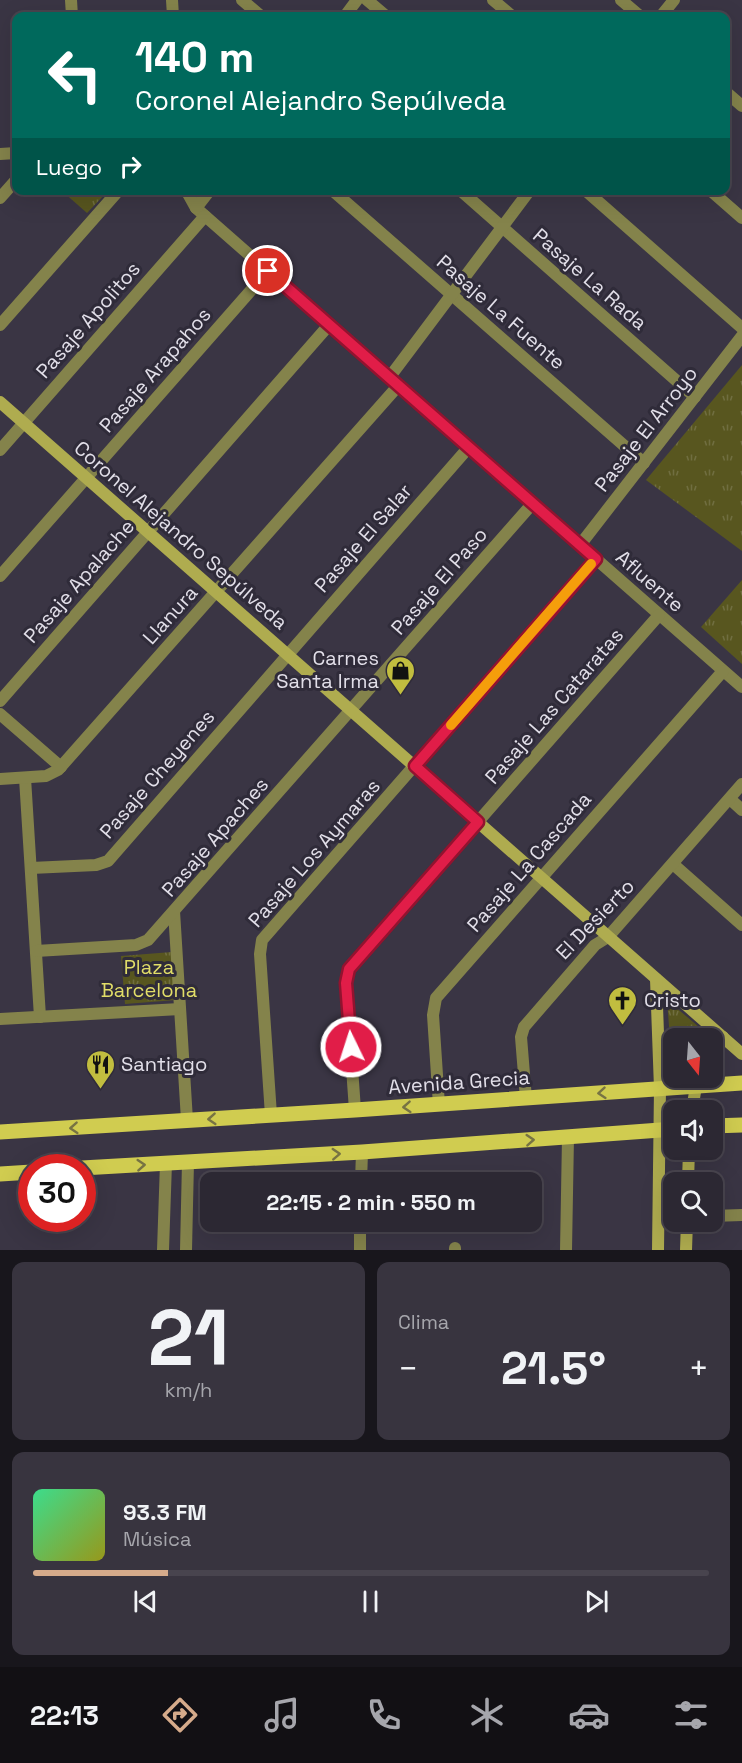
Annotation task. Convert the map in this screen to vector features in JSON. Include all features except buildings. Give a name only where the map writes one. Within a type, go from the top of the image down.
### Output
[{"type":"main road","name":"Avenida Grecia","points":[[723,1082],[742,1083]]},
{"type":"main road","name":"Avenida Grecia","points":[[0,1132],[439,1105],[663,1087]]},
{"type":"main road","points":[[723,1126],[742,1125]]},
{"type":"main road","points":[[96,1167],[362,1152],[663,1130]]},
{"type":"main road","points":[[0,1174],[18,1173]]},
{"type":"street","points":[[242,0],[256,12]]},
{"type":"street","points":[[367,0],[381,12]]},
{"type":"street","points":[[493,0],[507,12]]},
{"type":"street","points":[[621,0],[635,12]]},
{"type":"street","points":[[664,12],[674,0]]},
{"type":"street","points":[[730,96],[742,106]]},
{"type":"street","points":[[0,198],[12,184]]},
{"type":"street","points":[[0,325],[114,195]]},
{"type":"street","name":"Afluente","points":[[189,195],[201,212],[742,687]]},
{"type":"street","name":"Pasaje Apolitos","points":[[0,450],[201,212],[208,195]]},
{"type":"street","name":"Pasaje La Fuente","points":[[338,195],[644,463]]},
{"type":"street","name":"Pasaje La Rada","points":[[466,195],[695,397]]},
{"type":"street","name":"Llanura","points":[[0,779],[50,775],[61,767],[216,592],[394,382],[451,295],[526,195]]},
{"type":"street","points":[[591,195],[742,328]]},
{"type":"street","points":[[717,195],[742,218]]},
{"type":"street","name":"Pasaje Arapahos","points":[[0,576],[268,271]]},
{"type":"street","name":"Pasaje Apalache","points":[[0,701],[329,325]]},
{"type":"street","name":"Pasaje El Arroyo","points":[[580,545],[742,336]]},
{"type":"street","name":"Coronel Alejandro Sepúlveda","points":[[0,402],[713,1028]]},
{"type":"street","name":"Pasaje El Salar","points":[[288,655],[469,447]]},
{"type":"street","name":"Pasaje El Paso","points":[[351,711],[532,503]]},
{"type":"street","points":[[415,766],[596,559]]},
{"type":"street","name":"Pasaje Las Cataratas","points":[[355,1110],[346,983],[349,969],[659,615]]},
{"type":"street","name":"Pasaje Cheyenes","points":[[31,868],[96,865],[108,861],[288,655]]},
{"type":"street","name":"Pasaje La Cascada","points":[[439,1105],[434,1003],[723,671]]},
{"type":"street","name":"Pasaje Apaches","points":[[187,1120],[174,911],[351,711]]},
{"type":"street","points":[[0,714],[61,767]]},
{"type":"street","name":"Pasaje Los Aymaras","points":[[271,1115],[260,945],[265,936],[415,766]]},
{"type":"street","points":[[25,778],[40,1017]]},
{"type":"street","name":"El Desierto","points":[[526,1099],[521,1037],[524,1027],[595,945],[608,937],[742,784]]},
{"type":"street","points":[[730,799],[742,810]]},
{"type":"street","points":[[673,864],[742,926]]},
{"type":"street","points":[[36,951],[141,944],[148,940],[174,911]]},
{"type":"street","points":[[656,979],[660,1088],[663,1109]]},
{"type":"street","points":[[0,1019],[180,1009]]},
{"type":"street","name":"Coronel Alejandro Sepúlveda","points":[[723,1037],[742,1054]]},
{"type":"street","points":[[566,1250],[568,1137]]},
{"type":"street","points":[[361,1172],[362,1152]]},
{"type":"street","points":[[658,1250],[664,1160]]},
{"type":"street","points":[[186,1250],[188,1162]]},
{"type":"street","points":[[163,1250],[166,1163]]},
{"type":"street","points":[[723,1216],[742,1215]]},
{"type":"street","points":[[360,1232],[360,1250]]},
{"type":"street","points":[[686,1250],[687,1232]]},
{"type":"green space","points":[[67,195],[104,195],[87,213]]},
{"type":"green space","points":[[742,365],[742,551],[646,480]]},
{"type":"green space","points":[[742,580],[742,664],[701,627]]},
{"type":"green space","name":"Plaza Barcelona","points":[[172,952],[176,1000],[125,1004],[121,956]]},
{"type":"green space","points":[[667,1000],[700,1028],[669,1028]]},
{"type":"slow traffic","points":[[451,725],[591,564]]},
{"type":"place","name":"Carnes Santa Irma","points":[[400,696]]},
{"type":"place","name":"Cristo","points":[[623,1026]]},
{"type":"place","name":"Santiago","points":[[100,1090]]},
{"type":"route","points":[[268,271],[596,559],[415,766],[478,822],[349,969],[346,983],[351,1047]]}]
